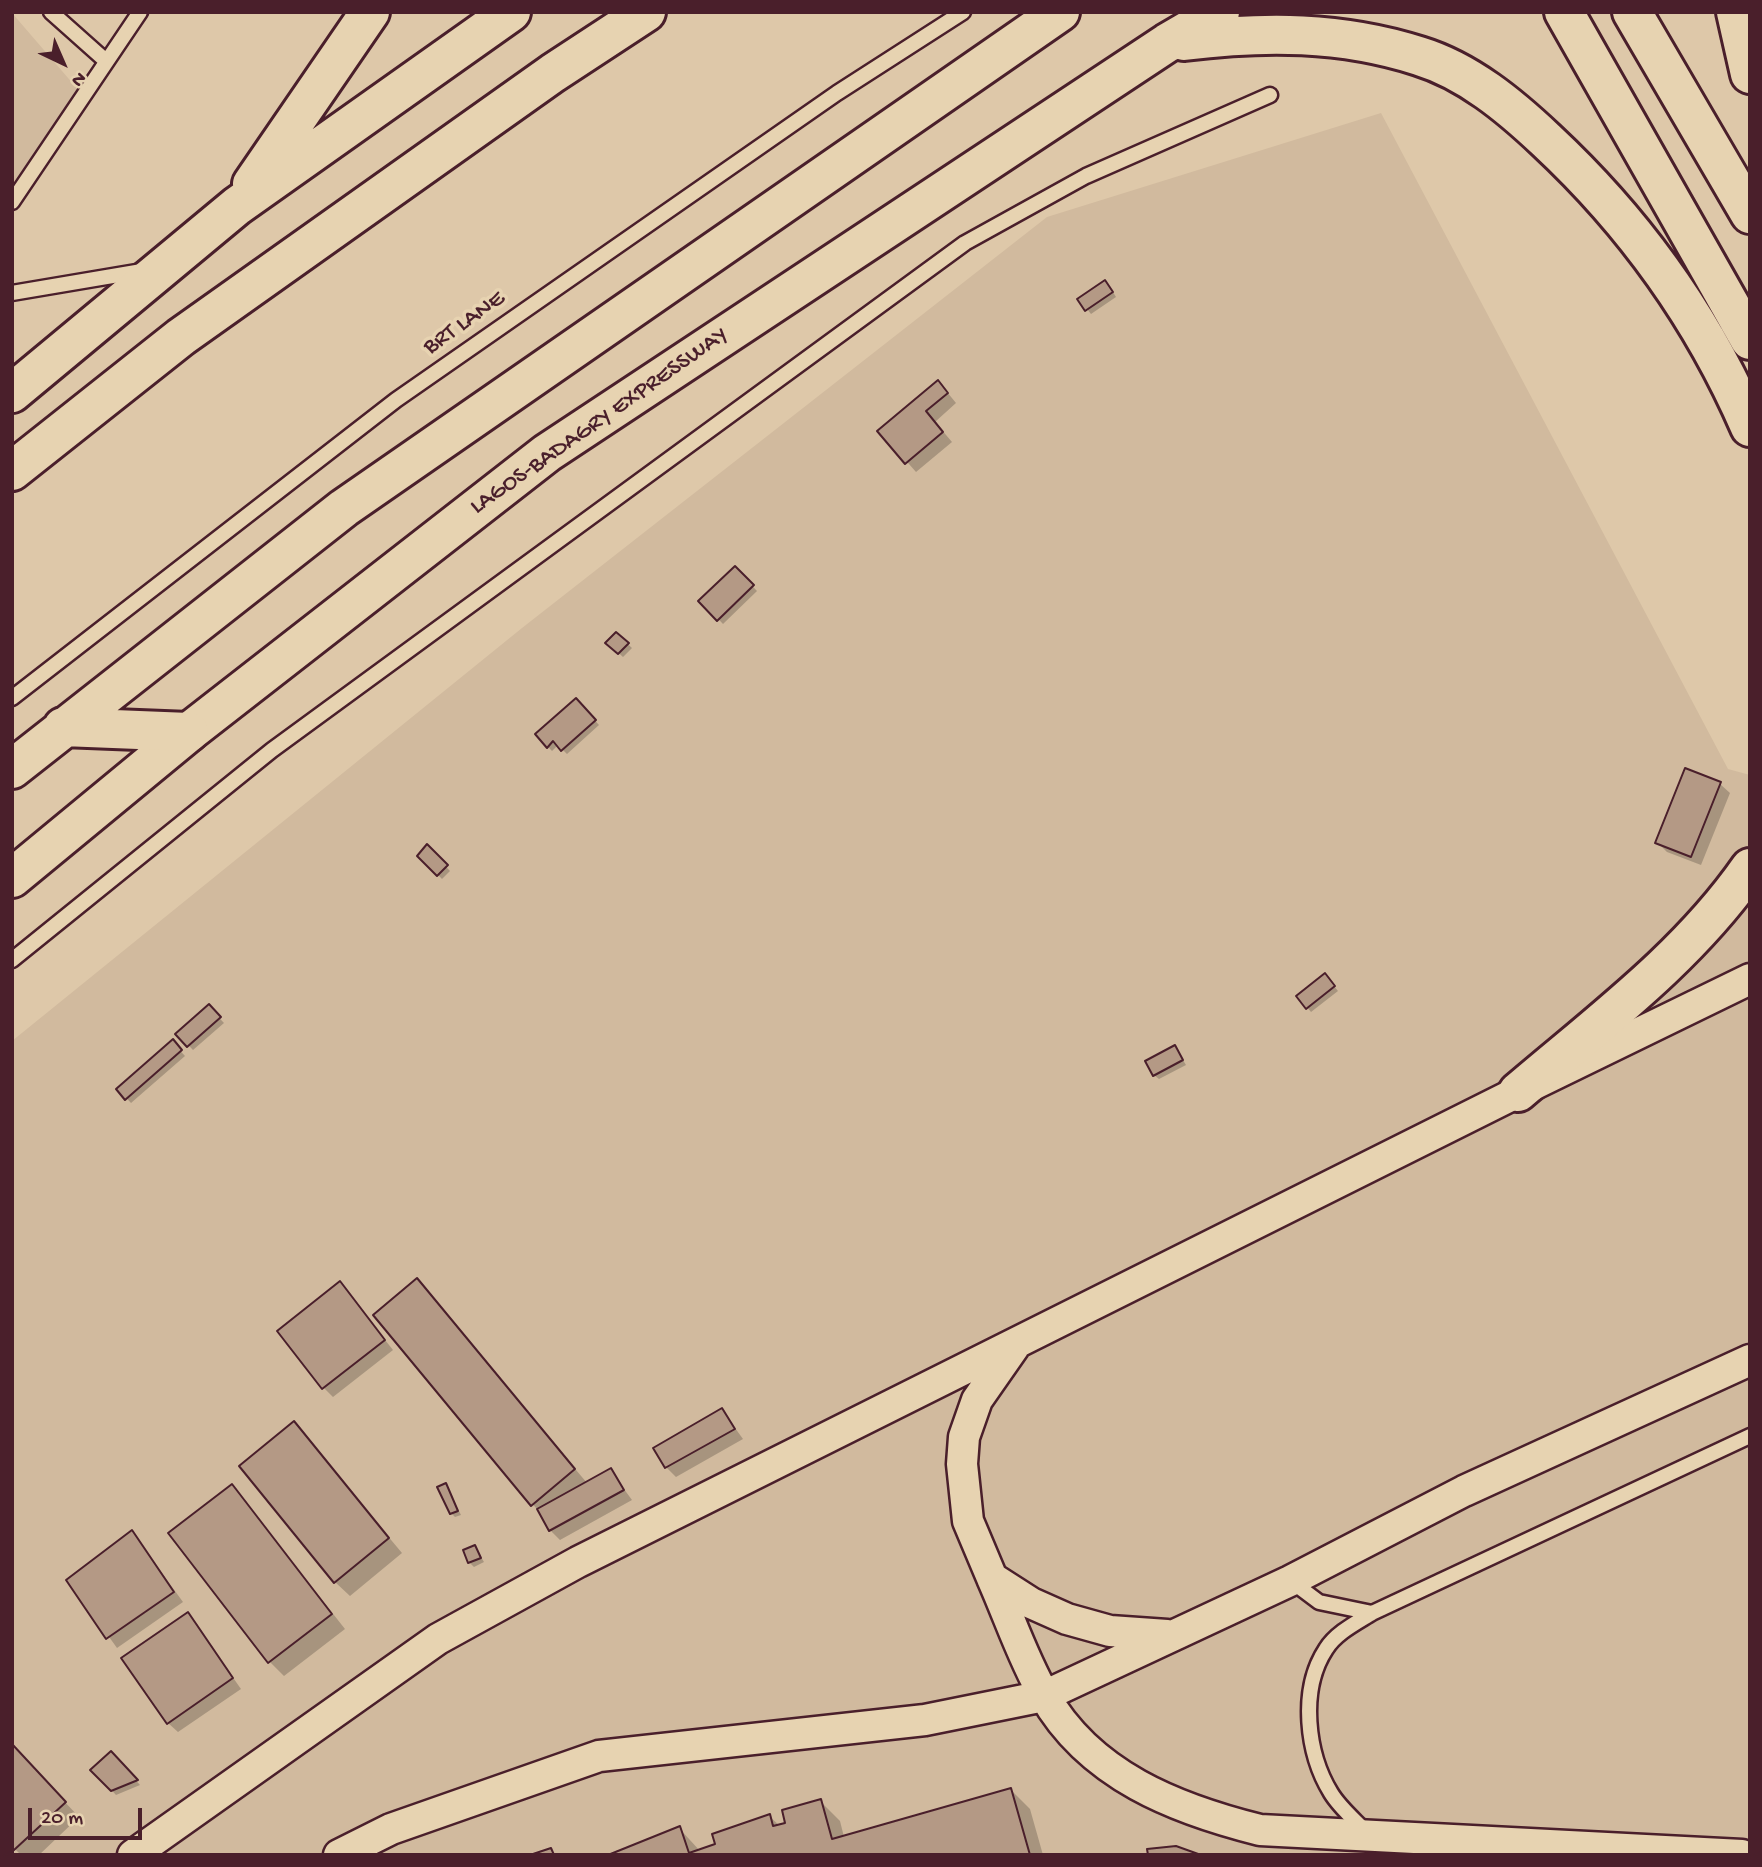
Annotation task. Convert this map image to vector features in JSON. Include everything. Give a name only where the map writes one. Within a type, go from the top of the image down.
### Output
[{"type":"main road","points":[[237,206],[370,12]]},
{"type":"main road","points":[[12,393],[237,206],[511,12]]},
{"type":"main road","points":[[12,471],[181,337],[553,73],[646,12]]},
{"type":"main road","points":[[12,769],[344,508],[1060,12]]},
{"type":"main road","name":"LAGOS-BADAGRY EXPRESSWAY","points":[[12,878],[189,732],[547,453],[1167,43],[1220,12]]},
{"type":"main road","points":[[1564,12],[1750,340]]},
{"type":"main road","points":[[1632,12],[1750,214]]},
{"type":"main road","points":[[1736,12],[1750,74]]},
{"type":"main road","points":[[1167,43],[1250,33],[1314,34],[1374,43],[1422,56],[1478,83],[1575,166],[1631,228],[1689,307],[1728,377],[1750,427]]},
{"type":"main road","points":[[63,727],[189,732]]},
{"type":"main road","points":[[1518,1092],[1640,988],[1696,936],[1750,868]]},
{"type":"street","points":[[132,1855],[438,1639],[578,1562],[1518,1092],[1750,979]]},
{"type":"street","points":[[1016,1344],[977,1401],[964,1437],[962,1464],[968,1521],[1044,1696],[1071,1731],[1108,1766],[1145,1791],[1200,1815],[1261,1830],[1367,1844],[1742,1855]]},
{"type":"street","points":[[339,1855],[391,1829],[599,1756],[925,1720],[1044,1696],[1169,1635],[1290,1581],[1464,1491],[1750,1360]]},
{"type":"street","points":[[992,1578],[1031,1603],[1067,1619],[1110,1631],[1169,1635]]},
{"type":"lane","points":[[51,12],[106,61]]},
{"type":"lane","points":[[12,202],[140,12]]},
{"type":"lane","points":[[12,486],[178,355],[554,88],[666,12]]},
{"type":"lane","name":"BRT LANE","points":[[12,698],[396,400],[837,93],[963,12]]},
{"type":"lane","points":[[12,960],[272,750],[965,243],[1086,176],[1270,95]]},
{"type":"lane","points":[[12,293],[163,268]]},
{"type":"lane","points":[[1367,1844],[1332,1795],[1317,1766],[1311,1733],[1311,1699],[1317,1669],[1326,1648],[1342,1632],[1372,1613],[1750,1436]]},
{"type":"lane","points":[[1290,1581],[1319,1602],[1372,1613]]},
{"type":"shaded area","points":[[12,13],[87,100],[12,188]]},
{"type":"shaded area","points":[[1381,113],[1728,769],[1750,775],[1750,1855],[12,1855],[12,1041],[522,628],[1047,217]]},
{"type":"building","points":[[1105,280],[1113,292],[1085,311],[1077,299]]},
{"type":"building","points":[[938,380],[948,393],[926,411],[943,432],[905,464],[877,431]]},
{"type":"building","points":[[735,566],[754,585],[717,621],[698,601]]},
{"type":"building","points":[[616,632],[629,643],[618,654],[605,643]]},
{"type":"building","points":[[576,698],[596,720],[561,751],[553,741],[547,748],[535,734]]},
{"type":"building","points":[[1685,768],[1721,782],[1691,857],[1655,843]]},
{"type":"building","points":[[427,844],[448,865],[437,876],[417,856]]},
{"type":"building","points":[[1325,973],[1335,986],[1306,1009],[1296,996]]},
{"type":"building","points":[[209,1004],[221,1017],[187,1047],[175,1034]]},
{"type":"building","points":[[173,1039],[182,1050],[125,1100],[116,1089]]},
{"type":"building","points":[[1175,1045],[1183,1060],[1153,1076],[1145,1061]]},
{"type":"building","points":[[417,1278],[575,1469],[531,1506],[373,1315]]},
{"type":"building","points":[[340,1281],[385,1340],[322,1389],[277,1331]]},
{"type":"building","points":[[722,1408],[735,1429],[665,1468],[653,1448]]},
{"type":"building","points":[[294,1421],[389,1538],[334,1583],[239,1466]]},
{"type":"building","points":[[611,1468],[624,1490],[549,1531],[537,1509]]},
{"type":"building","points":[[446,1483],[458,1511],[450,1514],[437,1487]]},
{"type":"building","points":[[232,1484],[332,1614],[268,1663],[168,1533]]},
{"type":"building","points":[[132,1530],[174,1592],[106,1639],[66,1580]]},
{"type":"building","points":[[475,1545],[481,1558],[468,1563],[463,1550]]},
{"type":"building","points":[[188,1612],[233,1678],[167,1724],[121,1658]]},
{"type":"building","points":[[12,1744],[66,1802],[14,1850],[12,1848]]},
{"type":"building","points":[[111,1751],[138,1780],[111,1791],[90,1770]]},
{"type":"building","points":[[1011,1788],[1030,1855],[608,1855],[680,1826],[689,1853],[715,1844],[712,1834],[770,1814],[773,1826],[785,1823],[782,1810],[821,1799],[832,1839]]},
{"type":"building","points":[[1176,1846],[1201,1855],[1148,1855],[1147,1849]]},
{"type":"building","points":[[551,1848],[554,1855],[530,1855]]}]
